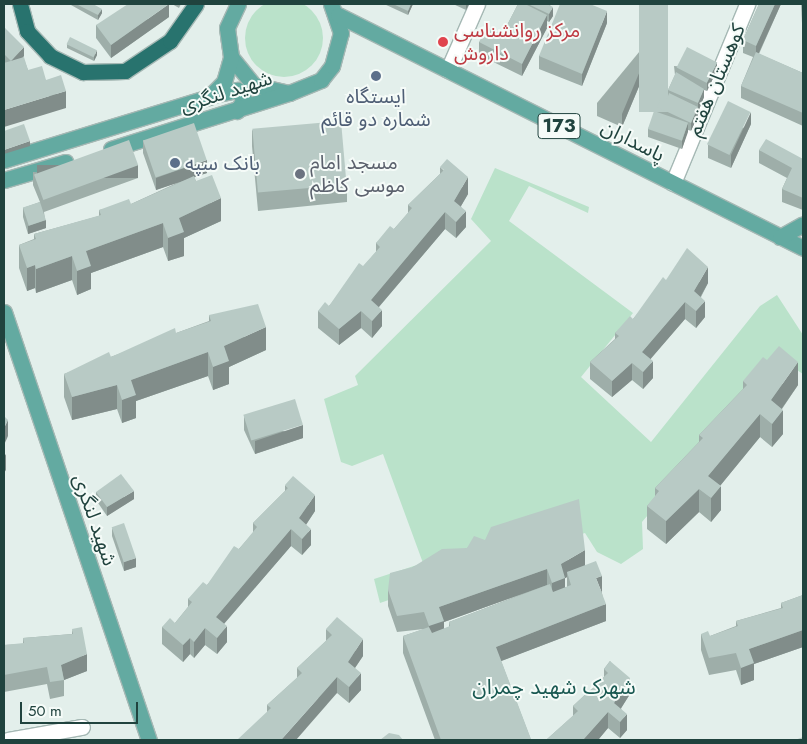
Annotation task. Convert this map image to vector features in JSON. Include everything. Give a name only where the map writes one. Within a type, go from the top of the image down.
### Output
[{"type":"highway","points":[[20,4],[27,30],[50,56],[83,72],[125,71],[170,41],[196,4]]},
{"type":"main road","points":[[235,5],[227,28],[231,57],[254,85],[288,93]]},
{"type":"main road","name":"پاسداران","points":[[335,8],[448,70],[803,248]]},
{"type":"main road","name":"شهید لنگری","points":[[97,153],[237,111],[321,80],[332,66],[340,50],[335,8]]},
{"type":"main road","name":"شهید لنگری","points":[[4,160],[209,97],[224,82],[231,57]]},
{"type":"main road","points":[[209,97],[237,90],[244,99],[237,111]]},
{"type":"main road","points":[[4,180],[78,158]]},
{"type":"main road","points":[[780,237],[803,224]]},
{"type":"main road","name":"شهید لنگری","points":[[4,312],[149,740]]},
{"type":"street","points":[[448,70],[477,4]]},
{"type":"street","name":"کوهستان هفتم","points":[[673,183],[747,4]]},
{"type":"street","points":[[8,740],[82,727]]},
{"type":"green space","points":[[284,-1],[299,2],[312,10],[320,23],[323,38],[320,53],[312,66],[299,74],[284,77],[269,74],[256,66],[248,53],[245,38],[248,23],[256,10],[269,2]]},
{"type":"green space","points":[[495,168],[589,207],[588,213],[529,186],[509,221],[633,313],[581,377],[651,442],[760,306],[777,295],[803,335],[803,374],[780,359],[642,522],[643,549],[621,564],[597,552],[585,533],[380,603],[374,579],[423,563],[383,454],[352,466],[341,462],[324,399],[358,385],[355,376],[491,241],[471,219]]},
{"type":"building","points":[[76,4],[93,4],[102,9],[98,15]]},
{"type":"building","points":[[128,4],[169,4],[111,45],[96,25]]},
{"type":"building","points":[[393,4],[411,4],[408,11]]},
{"type":"building","points":[[518,4],[525,4],[547,15],[522,64],[479,42],[487,27],[502,35]]},
{"type":"building","points":[[528,4],[547,4],[553,7],[549,14]]},
{"type":"building","points":[[560,4],[590,4],[607,11],[582,74],[539,56]]},
{"type":"building","points":[[639,4],[668,4],[668,112],[639,112]]},
{"type":"building","points":[[759,4],[775,4],[756,46],[743,40]]},
{"type":"building","points":[[4,27],[24,47],[11,61],[4,54]]},
{"type":"building","points":[[70,37],[97,50],[93,57],[66,44]]},
{"type":"building","points":[[687,47],[717,62],[707,83],[677,67]]},
{"type":"building","points":[[756,52],[803,73],[803,113],[741,86]]},
{"type":"building","points":[[24,57],[28,70],[42,66],[46,80],[61,75],[66,91],[4,110],[4,63]]},
{"type":"building","points":[[676,72],[704,89],[698,103],[668,90]]},
{"type":"building","points":[[669,93],[698,107],[691,123],[657,107],[662,96],[667,99]]},
{"type":"building","points":[[728,101],[750,112],[729,155],[707,144]]},
{"type":"building","points":[[654,111],[688,123],[682,141],[648,129]]},
{"type":"building","name":"مسجد امام موسی کاظم","points":[[341,121],[347,185],[258,193],[252,129]]},
{"type":"building","name":"بانک سپه","points":[[194,123],[207,160],[156,177],[143,141]]},
{"type":"building","points":[[24,124],[30,141],[4,150],[4,131]]},
{"type":"building","points":[[766,139],[803,159],[803,198],[782,189],[792,168],[759,150]]},
{"type":"building","points":[[129,140],[138,165],[43,200],[34,175]]},
{"type":"building","points":[[447,159],[468,177],[454,201],[466,211],[456,222],[445,212],[371,300],[382,310],[372,321],[361,311],[339,329],[318,311],[325,302],[329,306],[359,263],[363,266],[380,247],[376,243],[390,226],[394,229],[412,208],[408,205],[444,170],[440,167]]},
{"type":"building","points":[[212,175],[221,198],[179,218],[184,232],[168,238],[163,223],[86,251],[91,266],[77,271],[72,256],[36,269],[35,265],[27,268],[19,245],[36,239],[34,234],[101,215],[99,210],[129,199],[131,204],[194,176],[196,181]]},
{"type":"building","points":[[40,202],[46,220],[29,226],[23,208]]},
{"type":"building","points":[[687,248],[708,267],[694,291],[705,301],[696,311],[685,302],[642,352],[653,361],[643,372],[632,363],[612,381],[590,362],[619,336],[615,333],[630,316],[633,319],[663,277],[666,280]]},
{"type":"building","points":[[258,304],[266,327],[224,346],[229,361],[213,367],[208,352],[131,380],[136,395],[122,400],[117,385],[72,397],[64,374],[109,352],[111,357],[175,328],[176,333],[211,321],[209,315]]},
{"type":"building","points":[[779,346],[798,362],[771,400],[783,410],[772,424],[760,414],[708,476],[721,486],[711,498],[699,489],[666,521],[647,506],[659,491],[655,488],[703,438],[699,435],[747,385],[743,381],[763,357],[767,360]]},
{"type":"building","points":[[295,399],[303,425],[251,441],[243,415]]},
{"type":"building","points":[[4,416],[8,420],[4,428]]},
{"type":"building","points":[[121,474],[134,491],[107,507],[96,492]]},
{"type":"building","points":[[293,476],[315,495],[299,518],[311,529],[302,539],[291,529],[216,617],[227,626],[217,638],[205,628],[194,642],[190,638],[183,645],[162,627],[170,618],[175,623],[192,602],[188,599],[203,582],[207,585],[234,546],[239,549],[257,527],[253,523],[288,488],[285,485]]},
{"type":"building","points":[[579,499],[585,550],[561,564],[565,578],[552,583],[547,569],[439,607],[444,621],[429,626],[424,612],[397,616],[388,590],[390,573],[413,567],[442,549],[467,548],[474,536],[485,540],[491,527]]},
{"type":"building","points":[[124,523],[136,558],[124,562],[112,527]]},
{"type":"building","points":[[596,561],[602,576],[596,578],[606,604],[496,647],[531,739],[441,740],[403,636],[429,627],[432,633],[450,626],[449,622],[550,584],[553,592],[571,585],[567,572]]},
{"type":"building","points":[[803,595],[803,630],[749,649],[754,663],[741,668],[736,653],[709,658],[701,634],[708,631],[710,636],[738,626],[736,621],[783,608],[781,603]]},
{"type":"building","points":[[337,617],[363,639],[348,662],[361,673],[349,687],[337,677],[281,740],[237,740],[271,708],[267,705],[302,673],[297,668],[332,635],[326,629]]},
{"type":"building","points":[[82,627],[87,654],[61,665],[64,680],[50,682],[47,667],[4,675],[4,645],[24,643],[23,638],[73,634],[72,629]]},
{"type":"building","points":[[610,661],[630,678],[614,703],[627,714],[620,722],[608,712],[583,740],[546,740],[578,711],[573,706],[608,673],[604,669]]},
{"type":"building","points":[[389,733],[399,735],[403,740],[380,740]]},
{"type":"place","name":"مرکز روانشناسی داروش","points":[[443,42]]},
{"type":"place","name":"ایستگاه شماره دو قائم","points":[[376,76]]},
{"type":"place","name":"بانک سپه","points":[[175,163]]},
{"type":"place","name":"مسجد امام موسی کاظم","points":[[300,174]]},
{"type":"district","name":"شهرک شهید چمران","points":[[554,687]]}]
